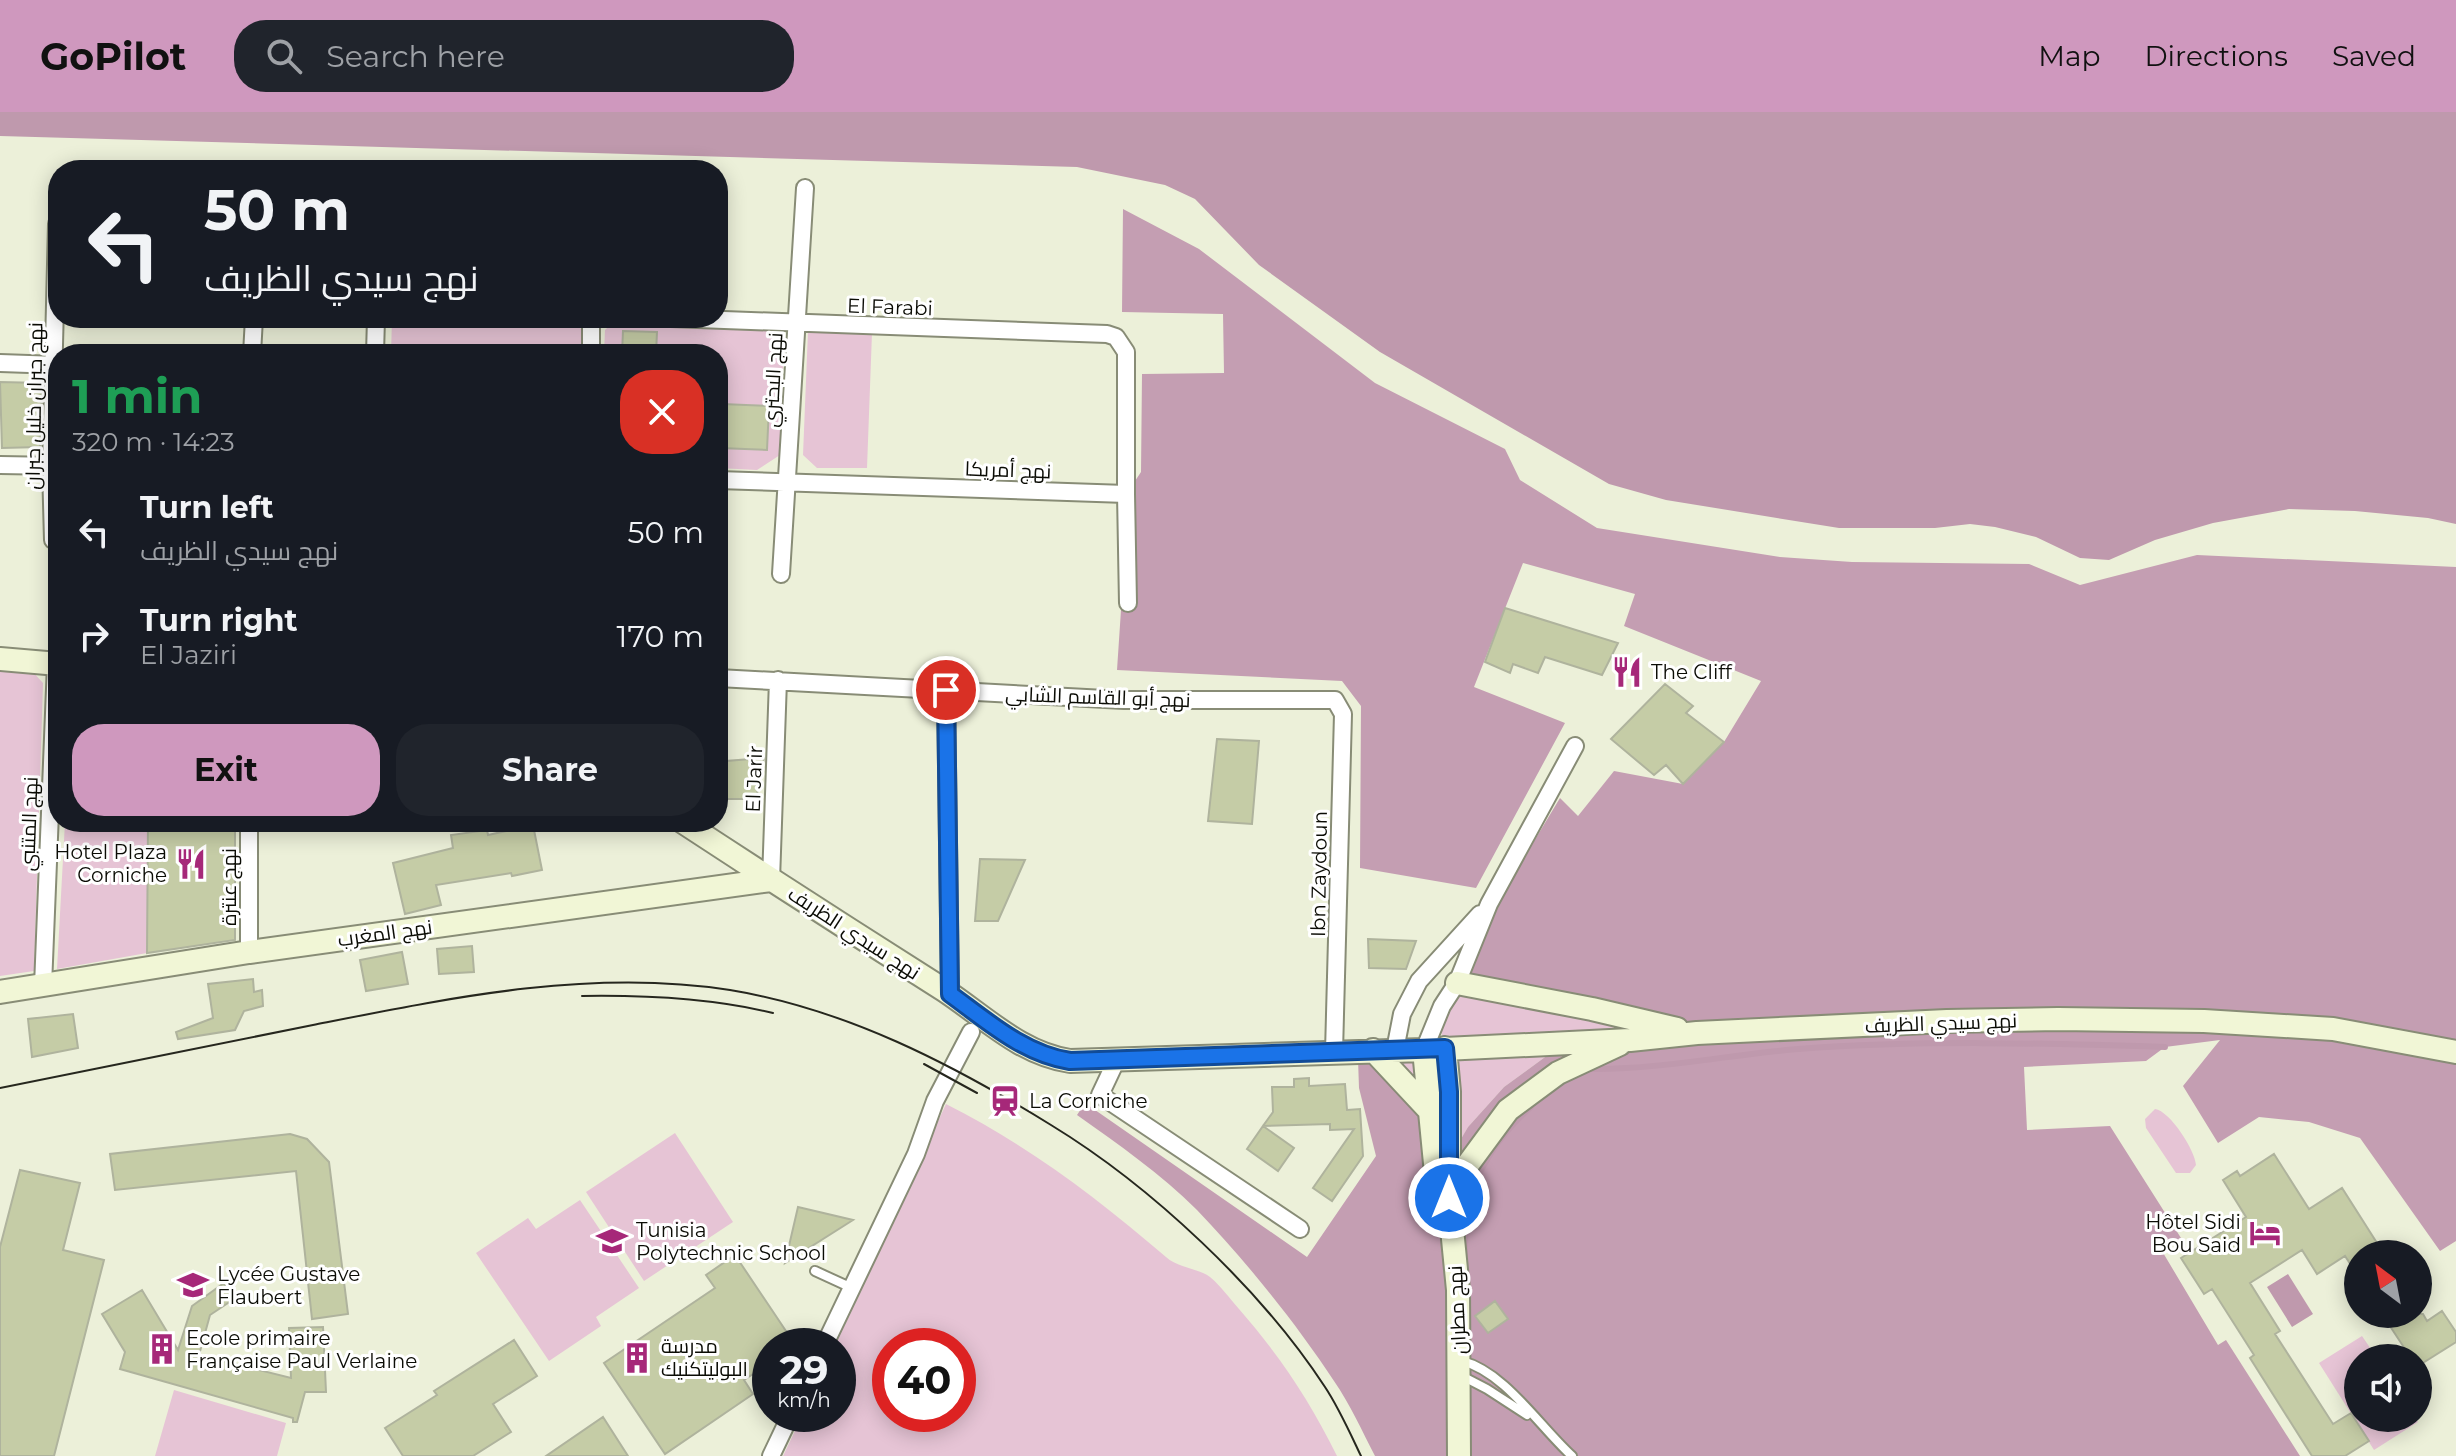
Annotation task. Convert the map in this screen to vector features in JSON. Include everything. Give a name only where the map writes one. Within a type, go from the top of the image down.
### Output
[{"type":"street","name":"نهج البحتري","points":[[781,574],[805,188]]},
{"type":"street","name":"El Farabi","points":[[728,321],[1107,334],[1116,337],[1126,352],[1126,494]]},
{"type":"street","points":[[0,363],[48,365]]},
{"type":"street","points":[[0,465],[48,466]]},
{"type":"street","name":"نهج أمريكا","points":[[728,480],[1126,494]]},
{"type":"street","points":[[1126,494],[1128,603]]},
{"type":"street","points":[[0,659],[48,663]]},
{"type":"street","name":"نهج أبو القاسم الشابي","points":[[728,678],[1124,700],[1335,700]]},
{"type":"street","name":"El Jarir","points":[[771,880],[778,680]]},
{"type":"street","points":[[946,690],[950,994]]},
{"type":"street","name":"Ibn Zaydoun","points":[[1334,1052],[1343,714],[1335,700]]},
{"type":"street","points":[[1435,1049],[1442,1006],[1457,983],[1489,904],[1575,746]]},
{"type":"street","name":"نهج المتنبي","points":[[43,986],[50,832]]},
{"type":"street","name":"نهج عنترة","points":[[249,832],[249,952]]},
{"type":"street","name":"نهج سيدي الظريف","points":[[698,832],[950,994],[1023,1045],[1049,1058],[1070,1061],[1435,1049],[1630,1040],[1697,1033],[1979,1021],[2204,1021],[2333,1029],[2456,1052]]},
{"type":"street","name":"نهج المغرب","points":[[0,992],[249,952],[771,880]]},
{"type":"street","points":[[1428,1109],[1384,1050],[1419,981],[1489,904]]},
{"type":"street","points":[[1457,983],[1697,1033]]},
{"type":"street","points":[[833,1328],[916,1154],[935,1101],[971,1032]]},
{"type":"street","points":[[1449,1190],[1508,1110],[1532,1089],[1558,1073],[1630,1040]]},
{"type":"street","name":"نهج مطران","points":[[1435,1049],[1428,1109],[1454,1370]]},
{"type":"street","name":"نهج مطران","points":[[1435,1049],[1449,1092],[1449,1190],[1458,1290],[1454,1370]]},
{"type":"street","points":[[1116,1061],[1100,1095],[1300,1229]]},
{"type":"street","points":[[1447,1456],[1454,1370]]},
{"type":"street","points":[[1454,1370],[1459,1456]]},
{"type":"street","points":[[771,1456],[782,1432]]},
{"type":"lane","points":[[815,1271],[852,1288]]},
{"type":"lane","points":[[1454,1370],[1474,1364],[1493,1375],[1572,1456]]},
{"type":"lane","points":[[1454,1370],[1538,1423]]},
{"type":"shaded area","points":[[0,112],[2456,112],[2456,524],[2355,511],[2289,509],[2213,523],[2155,540],[2109,560],[2080,558],[2036,537],[1995,527],[1970,524],[1935,528],[1839,528],[1666,500],[1609,484],[1380,352],[1259,265],[1195,199],[1165,185],[1077,167],[0,136]]},
{"type":"shaded area","points":[[1123,209],[1199,249],[1375,383],[1505,449],[1520,480],[1597,528],[1780,557],[1852,562],[2029,564],[2080,585],[2197,555],[2456,567],[2456,1241],[2440,1251],[2360,1138],[2309,1122],[2259,1117],[2218,1143],[2183,1086],[2220,1040],[2165,1047],[2146,1061],[2024,1067],[2027,1130],[2110,1126],[2181,1238],[2162,1251],[2218,1345],[2226,1340],[2300,1456],[1375,1456],[1345,1399],[1319,1359],[1233,1250],[1169,1184],[1077,1115],[1085,1103],[1307,1257],[1376,1156],[1359,1088],[1358,1059],[1398,1070],[1444,1168],[1468,1127],[1504,1087],[1556,1049],[1622,1025],[1476,993],[1457,996],[1496,904],[1560,798],[1578,816],[1614,771],[1683,784],[1724,742],[1761,681],[1624,626],[1635,594],[1523,563],[1474,687],[1565,723],[1476,888],[1360,868],[1361,706],[1342,681],[1117,670],[1129,490],[1141,472],[1142,374],[1224,373],[1223,314],[1122,312]]},
{"type":"shaded area","points":[[728,326],[772,328],[784,342],[780,455],[757,470],[728,469],[728,344],[604,344],[605,330]]},
{"type":"shaded area","points":[[392,328],[580,328],[584,333],[584,344],[391,344]]},
{"type":"shaded area","points":[[808,331],[872,333],[867,468],[817,468],[803,455]]},
{"type":"shaded area","points":[[0,668],[32,671],[43,683],[34,971],[0,976]]},
{"type":"shaded area","points":[[64,832],[148,832],[147,953],[57,969]]},
{"type":"shaded area","points":[[1476,993],[1623,1024],[1556,1049],[1504,1087],[1468,1127],[1444,1169],[1359,1059],[1448,1056],[1441,1031],[1446,1011],[1457,996]]},
{"type":"shaded area","points":[[946,1104],[1006,1137],[1061,1174],[1171,1261],[1205,1274],[1214,1281],[1281,1362],[1316,1416],[1337,1456],[783,1456],[794,1432],[856,1432],[856,1328],[842,1328]]},
{"type":"shaded area","points":[[2155,1109],[2168,1116],[2187,1141],[2196,1165],[2190,1173],[2176,1173],[2146,1128],[2145,1119]]},
{"type":"shaded area","points":[[675,1133],[733,1222],[644,1281],[586,1192]]},
{"type":"shaded area","points":[[580,1200],[639,1288],[596,1317],[601,1326],[549,1361],[476,1253],[528,1218],[536,1229]]},
{"type":"shaded area","points":[[2288,1274],[2313,1314],[2292,1327],[2267,1287]]},
{"type":"shaded area","points":[[2362,1336],[2367,1344],[2349,1344]]},
{"type":"shaded area","points":[[2344,1347],[2344,1403],[2319,1363]]},
{"type":"shaded area","points":[[174,1390],[286,1423],[277,1456],[155,1456]]},
{"type":"shaded area","points":[[2363,1432],[2402,1432],[2374,1450]]},
{"type":"building","points":[[623,331],[657,332],[656,344],[622,344]]},
{"type":"building","points":[[0,382],[42,383],[40,447],[2,448]]},
{"type":"building","points":[[728,404],[769,406],[767,450],[728,448]]},
{"type":"building","points":[[1505,608],[1618,643],[1602,675],[1545,657],[1538,673],[1513,664],[1510,673],[1485,662]]},
{"type":"building","points":[[1665,684],[1693,706],[1686,713],[1724,742],[1683,784],[1666,765],[1654,775],[1611,739]]},
{"type":"building","points":[[1217,739],[1259,741],[1252,824],[1208,821]]},
{"type":"building","points":[[764,758],[756,799],[728,799],[728,761]]},
{"type":"building","name":"Hotel Plaza Corniche","points":[[148,832],[235,832],[235,940],[147,953]]},
{"type":"building","points":[[487,832],[488,835],[534,832],[542,870],[436,885],[441,905],[405,914],[393,863],[453,848],[451,835]]},
{"type":"building","points":[[980,859],[1025,860],[998,921],[975,921]]},
{"type":"building","points":[[1368,939],[1416,941],[1406,969],[1369,968]]},
{"type":"building","points":[[472,946],[474,972],[439,974],[437,949]]},
{"type":"building","points":[[402,952],[408,984],[366,991],[360,960]]},
{"type":"building","points":[[253,979],[254,992],[262,990],[263,1006],[244,1011],[235,1030],[178,1039],[176,1032],[213,1018],[208,984]]},
{"type":"building","points":[[73,1014],[78,1048],[32,1057],[28,1019]]},
{"type":"building","points":[[1309,1078],[1309,1086],[1345,1084],[1347,1110],[1360,1109],[1363,1156],[1332,1201],[1313,1188],[1354,1129],[1330,1130],[1330,1124],[1263,1126],[1273,1112],[1272,1087],[1294,1087],[1294,1079]]},
{"type":"building","points":[[1263,1126],[1294,1148],[1278,1171],[1247,1149]]},
{"type":"building","points":[[290,1134],[307,1139],[329,1162],[348,1314],[312,1319],[296,1171],[115,1190],[110,1154]]},
{"type":"building","points":[[2274,1154],[2309,1209],[2342,1188],[2375,1240],[2344,1240],[2344,1257],[2317,1274],[2302,1250],[2250,1283],[2280,1331],[2275,1334],[2333,1424],[2344,1417],[2344,1432],[2363,1432],[2369,1441],[2345,1456],[2312,1456],[2250,1358],[2254,1355],[2212,1289],[2204,1294],[2181,1258],[2246,1217],[2223,1180],[2237,1171],[2240,1176]]},
{"type":"building","points":[[20,1170],[80,1183],[63,1250],[104,1260],[54,1456],[0,1456],[0,1247]]},
{"type":"building","points":[[798,1207],[853,1220],[785,1263]]},
{"type":"building","name":"مدرسة البوليتكنيك","points":[[735,1255],[784,1328],[752,1328],[752,1375],[744,1380],[752,1395],[665,1454],[604,1363],[715,1288],[706,1275]]},
{"type":"building","name":"Ecole primaire Française Paul Verlaine","points":[[224,1283],[234,1299],[210,1315],[199,1355],[291,1378],[289,1328],[323,1327],[326,1392],[305,1392],[297,1422],[293,1422],[293,1418],[120,1369],[125,1352],[102,1314],[142,1290],[178,1350],[192,1306]]},
{"type":"building","points":[[1495,1301],[1508,1319],[1488,1333],[1475,1316]]},
{"type":"building","points":[[2442,1311],[2456,1332],[2456,1342],[2432,1357],[2432,1344],[2402,1344],[2391,1328],[2432,1328],[2432,1318]]},
{"type":"building","points":[[514,1340],[537,1376],[493,1404],[511,1432],[473,1456],[403,1456],[385,1428],[437,1395],[434,1391]]},
{"type":"building","points":[[603,1417],[628,1456],[546,1456]]},
{"type":"waterway","points":[[1586,1069],[1666,1065],[1798,1049],[1890,1044],[2165,1047]]},
{"type":"waterway","points":[[1465,1255],[1467,1212],[1475,1182],[1490,1154],[1531,1107]]},
{"type":"tram line","points":[[0,1088],[364,1015],[520,989],[625,982],[678,984],[773,999],[856,1025],[937,1060],[1051,1125],[1127,1178],[1202,1242],[1269,1313],[1325,1387],[1361,1456]]},
{"type":"tram line","points":[[582,996],[678,998],[773,1013]]},
{"type":"tram line","points":[[924,1064],[977,1093]]},
{"type":"place","name":"The Cliff","points":[[1627,672]]},
{"type":"place","name":"Hotel Plaza Corniche","points":[[191,864]]},
{"type":"place","name":"La Corniche","points":[[1005,1101]]},
{"type":"place","name":"Hôtel Sidi Bou Said","points":[[2265,1233]]},
{"type":"place","name":"Tunisia Polytechnic School","points":[[612,1241]]},
{"type":"place","name":"Lycée Gustave Flaubert","points":[[193,1285]]},
{"type":"place","name":"Ecole primaire Française Paul Verlaine","points":[[162,1349]]},
{"type":"place","name":"مدرسة البوليتكنيك","points":[[637,1358]]},
{"type":"route","points":[[946,690],[950,994],[1023,1045],[1049,1058],[1070,1061],[1445,1048],[1449,1092],[1449,1198]]}]
